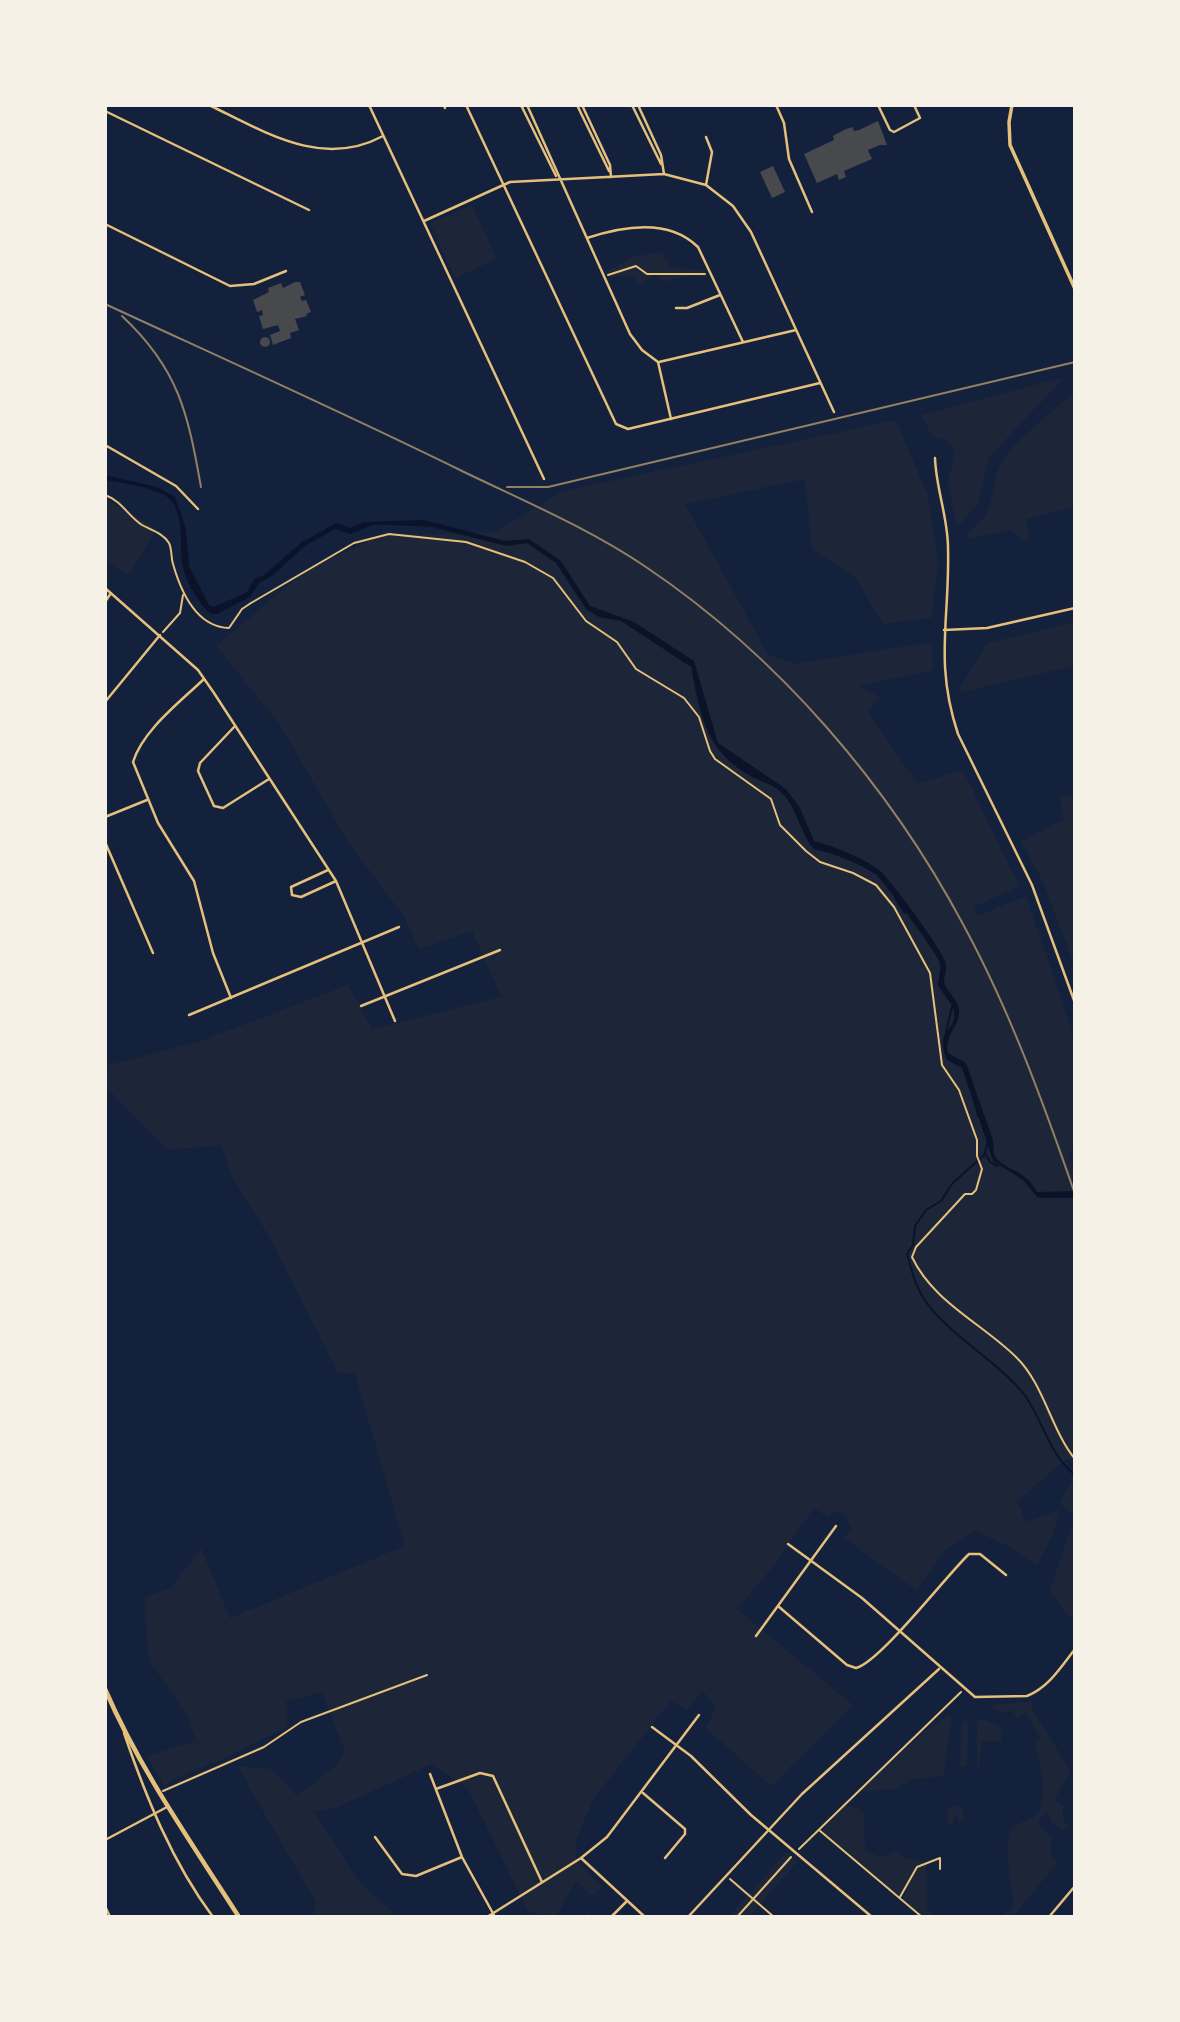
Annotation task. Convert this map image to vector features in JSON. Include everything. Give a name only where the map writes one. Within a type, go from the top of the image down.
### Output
[{"type":"main road","points":[[105,1689],[124,1733],[239,1917]]},
{"type":"street","points":[[209,105],[293,145],[353,148],[383,136]]},
{"type":"street","points":[[369,105],[544,479]]},
{"type":"street","points":[[466,105],[619,426],[628,429],[820,383]]},
{"type":"street","points":[[521,105],[550,169],[558,179]]},
{"type":"street","points":[[527,105],[630,334],[642,350],[658,362],[671,419]]},
{"type":"street","points":[[580,105],[610,165],[611,177]]},
{"type":"street","points":[[632,105],[664,174]]},
{"type":"street","points":[[638,105],[661,155],[661,164]]},
{"type":"street","points":[[776,105],[784,123],[789,159],[812,212]]},
{"type":"street","points":[[878,105],[890,130],[894,132],[920,118],[914,105]]},
{"type":"street","points":[[1012,105],[1009,122],[1010,145],[1075,289]]},
{"type":"street","points":[[105,111],[309,210]]},
{"type":"street","points":[[706,137],[712,152],[706,185]]},
{"type":"street","points":[[424,220],[503,184],[664,174],[706,185],[727,200],[742,218],[834,412]]},
{"type":"street","points":[[105,224],[230,286],[254,284],[286,271]]},
{"type":"street","points":[[587,238],[625,229],[675,230],[698,247],[743,342]]},
{"type":"street","points":[[676,308],[687,308],[720,295]]},
{"type":"street","points":[[658,362],[796,330]]},
{"type":"street","points":[[105,445],[176,486],[198,509]]},
{"type":"street","points":[[936,458],[948,546],[944,680],[958,734],[1032,885],[1075,1003]]},
{"type":"street","points":[[105,588],[198,670],[336,881],[395,1021]]},
{"type":"street","points":[[105,602],[111,593]]},
{"type":"street","points":[[944,629],[987,628],[1075,608]]},
{"type":"street","points":[[105,702],[160,635]]},
{"type":"street","points":[[204,679],[171,710],[136,752],[133,762],[158,823],[194,881],[213,953],[231,998]]},
{"type":"street","points":[[235,726],[200,763],[198,771],[214,806],[223,808],[269,779]]},
{"type":"street","points":[[105,817],[147,800]]},
{"type":"street","points":[[105,842],[153,953]]},
{"type":"street","points":[[328,870],[291,887],[292,895],[301,897],[336,881]]},
{"type":"street","points":[[189,1015],[399,927]]},
{"type":"street","points":[[361,1006],[500,950]]},
{"type":"street","points":[[756,1636],[836,1526]]},
{"type":"street","points":[[788,1544],[899,1630],[964,1689],[982,1698],[1027,1696],[1046,1686],[1075,1650]]},
{"type":"street","points":[[778,1606],[851,1667],[864,1665],[969,1555],[980,1554],[1006,1575]]},
{"type":"street","points":[[688,1917],[802,1794],[940,1668]]},
{"type":"street","points":[[487,1917],[581,1858],[607,1837],[643,1793],[699,1715]]},
{"type":"street","points":[[652,1727],[676,1744],[769,1831],[872,1917]]},
{"type":"street","points":[[124,1733],[156,1815],[180,1866],[212,1917]]},
{"type":"street","points":[[436,1789],[480,1773],[493,1776],[542,1882]]},
{"type":"street","points":[[430,1774],[462,1857],[495,1917]]},
{"type":"street","points":[[643,1793],[685,1829],[685,1834],[665,1858]]},
{"type":"street","points":[[105,1840],[169,1806]]},
{"type":"street","points":[[375,1837],[402,1874],[416,1876],[462,1857]]},
{"type":"street","points":[[581,1858],[645,1917]]},
{"type":"street","points":[[1049,1917],[1075,1886]]},
{"type":"street","points":[[611,1917],[627,1901]]},
{"type":"street","points":[[105,1906],[110,1917]]},
{"type":"path","points":[[604,276],[636,266],[647,274],[712,275]]},
{"type":"path","points":[[105,495],[125,506],[141,524],[155,530],[169,543],[183,594],[201,618],[224,628],[233,625],[242,609],[264,594],[354,543],[389,534],[466,542],[525,562],[563,586],[586,621],[617,642],[636,669],[684,698],[699,717],[715,759],[771,799],[780,825],[806,852],[820,862],[853,873],[876,885],[894,906],[930,973],[942,1065],[959,1090],[977,1140],[977,1156],[982,1169],[976,1190],[972,1194],[965,1194],[916,1247],[912,1257],[918,1269],[956,1310],[1022,1363],[1075,1459]]},
{"type":"path","points":[[160,635],[180,613],[183,594]]},
{"type":"path","points":[[160,1793],[264,1747],[301,1722],[427,1675]]},
{"type":"path","points":[[799,1850],[923,1732],[964,1689]]},
{"type":"path","points":[[818,1830],[922,1917]]},
{"type":"path","points":[[737,1917],[791,1857]]},
{"type":"path","points":[[899,1898],[919,1866],[940,1858],[940,1869]]},
{"type":"path","points":[[729,1878],[774,1917]]},
{"type":"shaded area","points":[[472,205],[497,259],[455,278],[430,223]]},
{"type":"shaded area","points":[[661,252],[671,267],[704,271],[708,277],[689,276],[664,282],[655,275],[639,285],[633,276],[608,278],[606,272],[632,257]]},
{"type":"shaded area","points":[[1065,377],[989,457],[978,503],[957,528],[948,483],[955,452],[945,439],[932,437],[922,415]]},
{"type":"shaded area","points":[[1075,391],[1075,507],[1026,519],[1030,540],[1024,542],[1011,530],[969,539],[966,533],[985,515],[989,507],[998,469],[1004,458]]},
{"type":"shaded area","points":[[896,420],[928,496],[938,564],[931,618],[883,624],[855,577],[812,549],[805,479],[685,504],[768,654],[795,664],[932,642],[933,670],[859,686],[880,697],[868,713],[918,784],[963,770],[1019,886],[974,907],[977,916],[1026,896],[1075,1041],[1075,1140],[1069,1156],[1075,1167],[1075,1459],[1067,1459],[1017,1501],[1026,1522],[1059,1510],[1054,1532],[1037,1565],[1012,1548],[975,1531],[945,1551],[916,1590],[844,1538],[852,1529],[844,1514],[834,1511],[827,1517],[814,1508],[771,1569],[737,1609],[853,1705],[771,1786],[706,1728],[716,1708],[702,1690],[687,1710],[671,1701],[594,1798],[576,1840],[576,1861],[602,1886],[592,1896],[576,1880],[556,1917],[540,1917],[532,1911],[529,1913],[468,1789],[431,1764],[338,1807],[314,1812],[359,1882],[398,1917],[313,1917],[316,1902],[237,1766],[272,1769],[297,1796],[336,1766],[345,1752],[322,1692],[286,1701],[287,1727],[225,1758],[173,1779],[164,1787],[147,1756],[196,1741],[187,1716],[149,1660],[144,1598],[171,1588],[201,1548],[230,1618],[405,1546],[355,1374],[338,1373],[270,1238],[233,1178],[221,1145],[168,1150],[105,1086],[105,1066],[201,1041],[348,985],[372,1029],[501,997],[472,931],[419,949],[403,915],[348,842],[279,723],[216,646],[307,570],[378,536],[495,532],[563,491]]},
{"type":"shaded area","points":[[105,475],[157,487],[175,497],[186,529],[189,566],[209,605],[214,607],[247,592],[254,579],[264,575],[302,542],[337,523],[350,528],[364,522],[424,520],[505,541],[529,539],[561,561],[590,606],[634,622],[694,661],[718,743],[786,789],[800,808],[814,841],[864,860],[878,869],[892,884],[925,928],[945,961],[944,982],[959,1011],[948,1041],[948,1053],[966,1063],[993,1140],[994,1155],[1004,1165],[1026,1178],[1037,1192],[1075,1191],[1075,1198],[1038,1198],[1023,1180],[993,1161],[962,1068],[947,1060],[944,1050],[944,1036],[952,1024],[954,1013],[938,985],[940,963],[888,889],[875,874],[861,866],[814,849],[782,793],[734,765],[714,742],[702,715],[691,667],[621,621],[599,617],[586,609],[556,563],[527,543],[506,546],[432,527],[372,525],[350,534],[335,529],[305,546],[272,576],[259,583],[250,597],[217,614],[211,614],[197,599],[185,573],[179,518],[171,501],[150,489],[105,480]]},
{"type":"shaded area","points":[[105,498],[156,529],[129,575],[105,561]]},
{"type":"shaded area","points":[[1075,622],[1075,666],[957,693],[987,643]]},
{"type":"shaded area","points":[[1075,794],[1075,966],[1043,882],[1021,841],[1063,820],[1061,797]]},
{"type":"shaded area","points":[[1075,1477],[1075,1516],[1059,1503]]},
{"type":"shaded area","points":[[1075,1516],[1075,1619],[1068,1616],[1050,1591]]},
{"type":"shaded area","points":[[1033,1701],[1031,1707],[1071,1772],[1054,1800],[1063,1806],[1063,1819],[1069,1828],[1064,1830],[1053,1825],[1047,1811],[1039,1820],[1040,1827],[1052,1836],[1050,1854],[1058,1862],[1013,1917],[999,1917],[1013,1909],[1008,1859],[1010,1830],[1039,1811],[1043,1787],[1035,1742],[1041,1739],[1026,1713],[1017,1718],[1012,1711],[1020,1708],[1004,1712],[994,1710],[991,1705]]},
{"type":"shaded area","points":[[949,1715],[952,1718],[943,1776],[913,1779],[894,1789],[858,1792],[926,1730]]},
{"type":"shaded area","points":[[982,1719],[1002,1727],[1001,1742],[982,1741],[977,1777],[977,1721]]},
{"type":"shaded area","points":[[966,1720],[969,1724],[967,1765],[963,1768],[960,1765],[962,1724]]},
{"type":"shaded area","points":[[844,1805],[859,1809],[864,1814],[865,1850],[880,1857],[898,1850],[903,1857],[925,1862],[915,1868],[901,1894],[896,1894],[822,1831]]},
{"type":"shaded area","points":[[962,1806],[964,1821],[959,1822],[958,1816],[954,1817],[953,1824],[947,1824],[948,1809]]},
{"type":"shaded area","points":[[786,1852],[797,1862],[749,1917],[729,1917]]},
{"type":"shaded area","points":[[926,1864],[927,1908],[936,1917],[924,1917],[903,1899],[917,1869]]},
{"type":"building","points":[[878,121],[887,145],[868,150],[872,159],[844,171],[846,177],[839,180],[837,174],[817,183],[804,154],[834,140],[833,136],[844,130],[852,127],[854,131],[859,130]]},
{"type":"building","points":[[773,166],[785,192],[772,198],[760,172]]},
{"type":"building","points":[[300,282],[305,295],[300,297],[302,301],[306,300],[311,312],[295,319],[299,330],[290,333],[291,338],[273,345],[270,335],[280,331],[278,325],[263,329],[259,316],[263,315],[262,310],[257,312],[253,300],[269,292],[268,288],[281,283],[283,288]]},
{"type":"building","points":[[265,337],[270,342],[265,347],[260,342]]},
{"type":"waterway","points":[[327,529],[337,525]]},
{"type":"waterway","points":[[895,898],[905,913]]},
{"type":"waterway","points":[[946,1032],[952,1007]]},
{"type":"waterway","points":[[974,1098],[978,1116]]},
{"type":"waterway","points":[[985,1153],[987,1144]]},
{"type":"waterway","points":[[985,1153],[990,1162],[998,1166]]},
{"type":"waterway","points":[[985,1154],[952,1184],[941,1201],[926,1210],[915,1226],[913,1245],[907,1254],[915,1281],[927,1303],[1023,1393],[1052,1447],[1075,1475]]},
{"type":"railway","points":[[105,304],[579,527],[646,567],[741,641],[785,683],[865,774],[934,874],[981,958],[1011,1024],[1075,1194]]},
{"type":"railway","points":[[122,316],[157,355],[169,374],[185,415],[201,487]]},
{"type":"railway","points":[[507,487],[548,487],[1075,362]]}]
